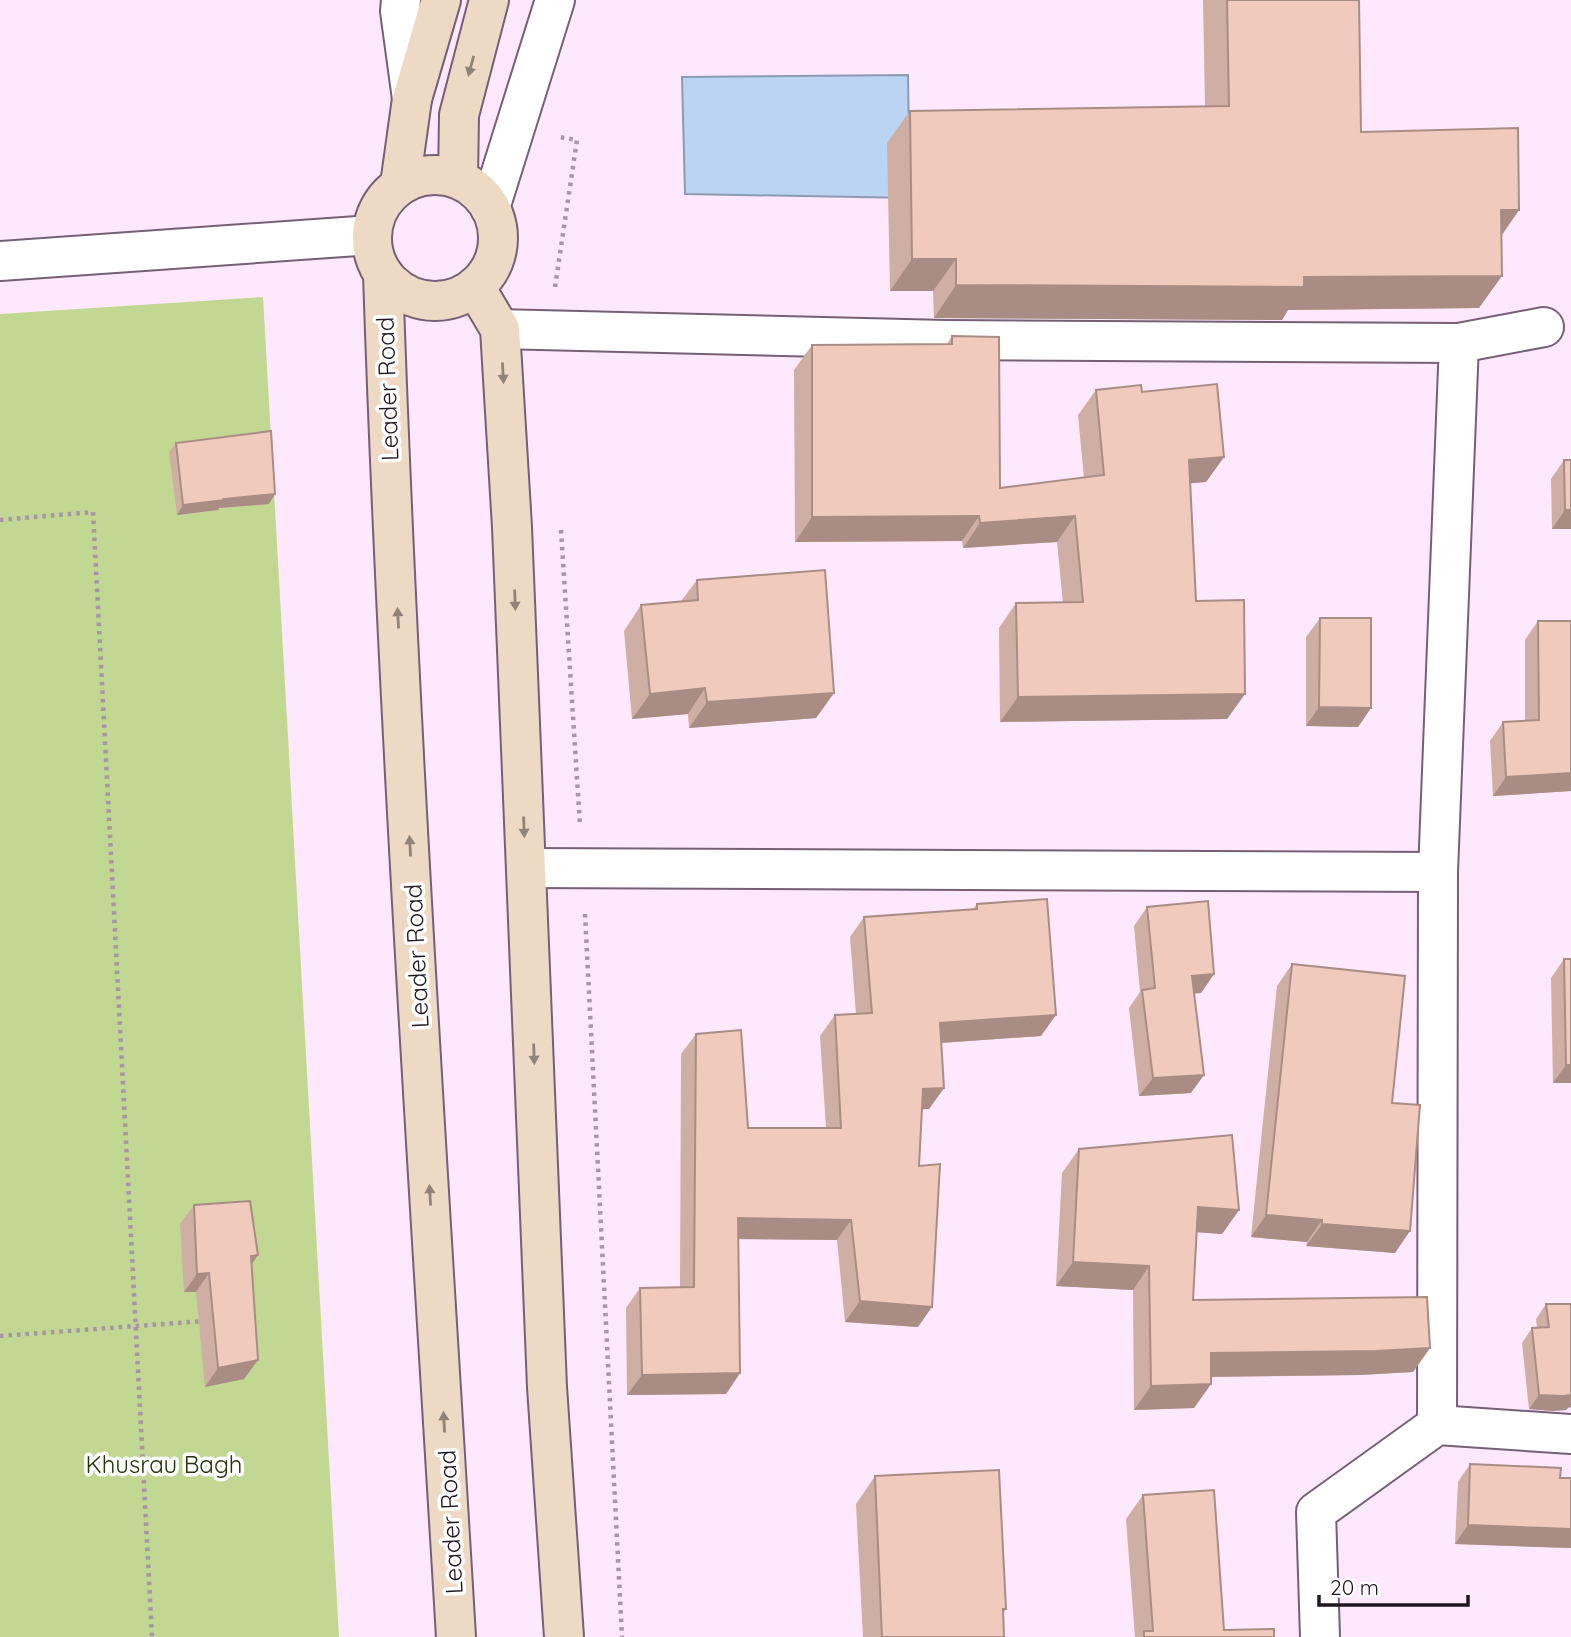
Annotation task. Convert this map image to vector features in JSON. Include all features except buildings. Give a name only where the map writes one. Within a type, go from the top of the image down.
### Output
[{"type":"main road","points":[[401,185],[412,99],[441,0]]},
{"type":"main road","points":[[458,179],[459,115],[489,0]]},
{"type":"main road","points":[[439,174],[458,179],[477,191],[490,208],[497,228],[497,250],[488,270],[475,287],[456,298],[435,302],[414,298],[397,289],[383,274],[374,256],[372,235],[375,216],[385,198],[401,185],[419,177],[439,174]]},
{"type":"main road","name":"Leader Road","points":[[383,274],[388,432],[412,891],[456,1637]]},
{"type":"main road","points":[[475,287],[500,329],[512,527],[547,1387],[564,1637]]},
{"type":"street","points":[[401,0],[400,12],[412,99]]},
{"type":"street","points":[[490,208],[555,0]]},
{"type":"street","points":[[0,261],[372,235]]},
{"type":"street","points":[[500,329],[946,340],[1459,343],[1544,327]]},
{"type":"street","points":[[1437,1425],[1438,872],[1459,343]]},
{"type":"street","points":[[526,868],[1438,872]]},
{"type":"street","points":[[1320,1637],[1316,1512],[1437,1425],[1571,1434]]},
{"type":"path","points":[[0,520],[93,512],[152,1637]]},
{"type":"path","points":[[0,1336],[205,1321]]},
{"type":"green space","name":"Khusrau Bagh","points":[[263,297],[339,1637],[0,1637],[0,314]]},
{"type":"water","points":[[908,75],[910,198],[685,194],[682,77]]}]
